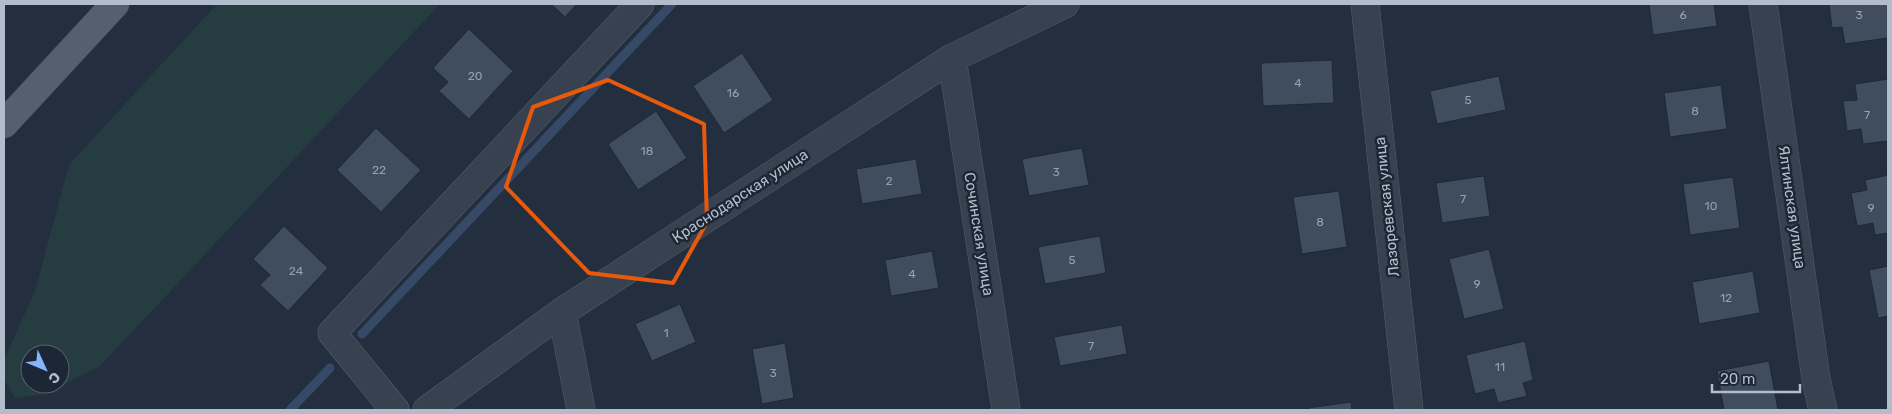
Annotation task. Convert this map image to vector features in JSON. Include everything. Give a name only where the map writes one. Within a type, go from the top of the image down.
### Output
[{"type":"main road","points":[[4,124],[115,4]]},
{"type":"street","points":[[395,410],[332,333],[640,4]]},
{"type":"street","name":"Краснодарская улица","points":[[427,410],[562,312],[952,58],[1066,4]]},
{"type":"street","name":"Лазоревская улица","points":[[1365,4],[1409,410]]},
{"type":"street","name":"Ялтинская улица","points":[[1764,4],[1816,379],[1823,410]]},
{"type":"street","name":"Сочинская улица","points":[[952,58],[1006,410]]},
{"type":"street","points":[[562,312],[581,410]]},
{"type":"highlighted area","points":[[608,80],[704,124],[707,222],[673,283],[589,273],[506,187],[533,107]]},
{"type":"green space","points":[[217,4],[440,4],[100,366],[70,381],[70,344],[20,344],[20,394],[45,394],[15,398],[4,379],[4,360],[35,291],[69,165]]},
{"type":"building","points":[[551,4],[577,4],[565,17]]},
{"type":"building","points":[[1649,4],[1714,4],[1717,26],[1653,35]]},
{"type":"building","points":[[1829,4],[1888,4],[1888,38],[1845,44],[1842,27],[1832,28]]},
{"type":"building","points":[[469,29],[513,71],[469,119],[439,91],[448,82],[433,68]]},
{"type":"building","points":[[742,53],[773,100],[724,133],[693,86]]},
{"type":"building","points":[[1332,60],[1334,103],[1263,106],[1261,63]]},
{"type":"building","points":[[1499,76],[1506,110],[1437,124],[1430,91]]},
{"type":"building","points":[[1888,79],[1888,141],[1863,144],[1861,129],[1847,131],[1843,101],[1857,100],[1855,84]]},
{"type":"building","points":[[1721,85],[1727,129],[1670,137],[1664,93]]},
{"type":"building","points":[[656,111],[687,158],[638,190],[608,144]]},
{"type":"building","points":[[376,128],[421,170],[381,212],[337,170]]},
{"type":"building","points":[[1082,148],[1089,185],[1029,196],[1022,159]]},
{"type":"building","points":[[916,159],[922,194],[862,204],[856,169]]},
{"type":"building","points":[[1888,175],[1888,233],[1875,235],[1873,223],[1857,226],[1851,193],[1867,190],[1865,180]]},
{"type":"building","points":[[1484,176],[1490,216],[1442,223],[1436,183]]},
{"type":"building","points":[[1733,177],[1740,228],[1690,235],[1683,184]]},
{"type":"building","points":[[1339,191],[1347,247],[1302,254],[1293,197]]},
{"type":"building","points":[[284,226],[328,268],[288,311],[260,285],[270,275],[253,259]]},
{"type":"building","points":[[1100,236],[1106,273],[1045,284],[1038,247]]},
{"type":"building","points":[[1489,249],[1504,309],[1464,319],[1449,259]]},
{"type":"building","points":[[932,251],[939,288],[891,296],[885,260]]},
{"type":"building","points":[[1888,266],[1888,316],[1878,318],[1869,270]]},
{"type":"building","points":[[1753,271],[1760,313],[1699,324],[1692,282]]},
{"type":"building","points":[[680,304],[696,342],[652,361],[635,324]]},
{"type":"building","points":[[1122,325],[1127,354],[1060,366],[1054,337]]},
{"type":"building","points":[[1525,341],[1533,380],[1523,383],[1527,396],[1498,403],[1494,389],[1475,394],[1466,355]]},
{"type":"building","points":[[785,343],[794,398],[762,404],[752,349]]},
{"type":"building","points":[[1769,361],[1778,410],[1724,410],[1717,371]]},
{"type":"building","points":[[1351,402],[1352,410],[1308,410],[1308,408]]},
{"type":"waterway","points":[[362,334],[672,4]]},
{"type":"waterway","points":[[290,410],[330,368]]}]
